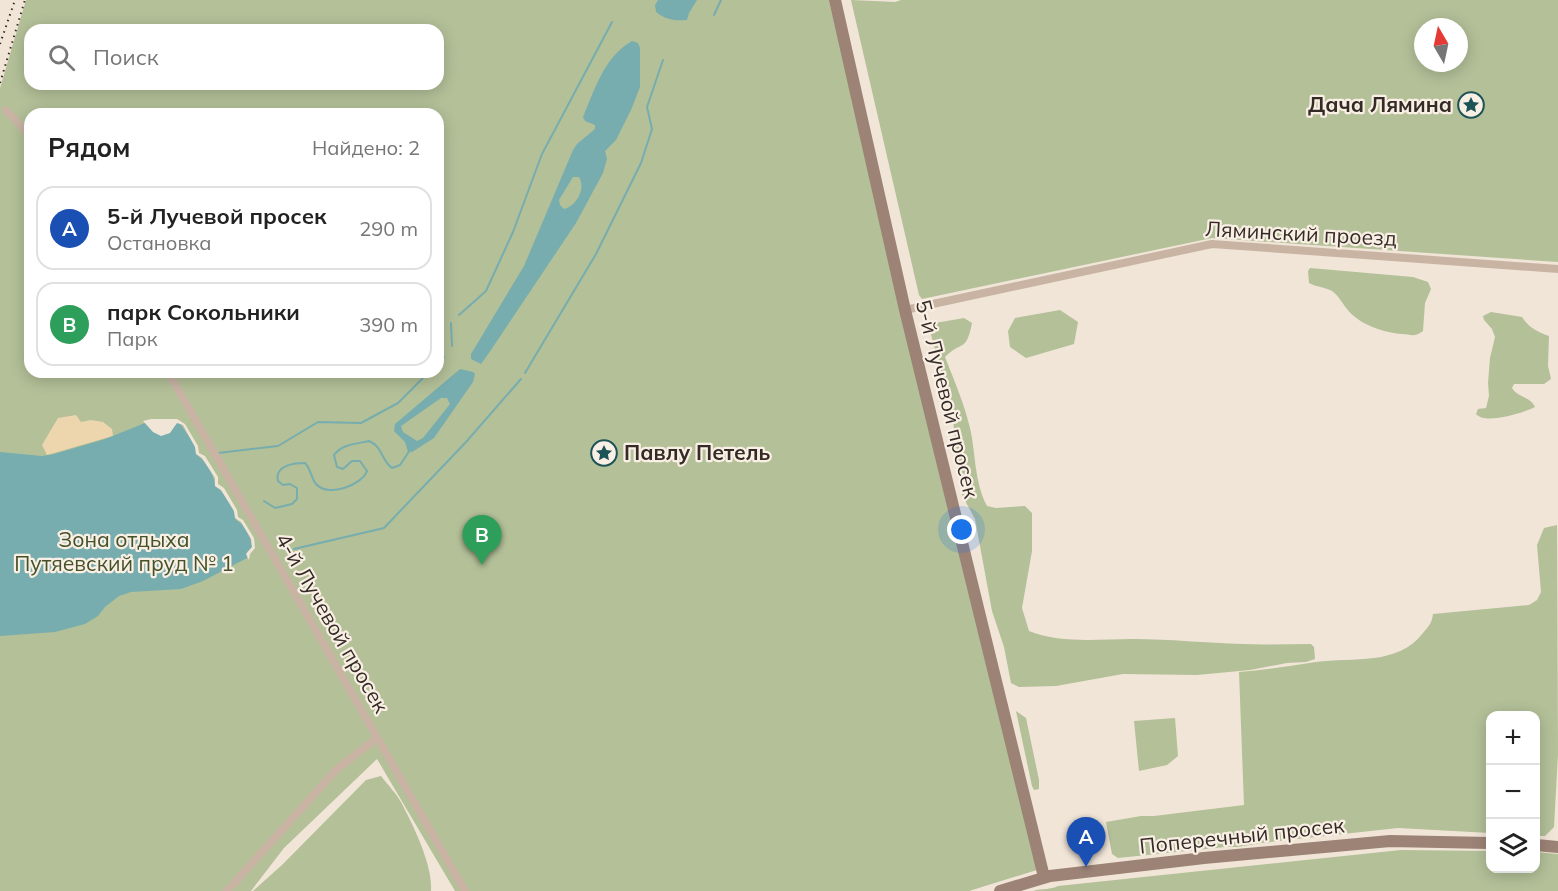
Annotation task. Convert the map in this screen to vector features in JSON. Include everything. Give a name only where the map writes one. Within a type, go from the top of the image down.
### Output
[{"type":"street","name":"5-й Лучевой просек","points":[[835,0],[905,310],[1044,877]]},
{"type":"street","points":[[6,110],[24,130]]},
{"type":"street","name":"Ляминский проезд","points":[[905,310],[1212,244],[1558,268]]},
{"type":"street","name":"4-й Лучевой просек","points":[[171,378],[465,891]]},
{"type":"street","points":[[227,891],[337,769],[377,738]]},
{"type":"street","name":"Поперечный просек","points":[[1000,891],[1044,877],[1216,857],[1390,841],[1486,843]]},
{"type":"street","points":[[1540,845],[1558,847]]},
{"type":"green space","name":"Зона отдыха Путяевский пруд № 1","points":[[26,0],[829,0],[1037,870],[969,891],[455,891],[377,759],[284,848],[251,891],[0,891],[0,88]]},
{"type":"green space","points":[[851,0],[895,2],[901,0],[1558,0],[1558,262],[1212,238],[922,299],[919,295]]},
{"type":"green space","points":[[1310,268],[1413,277],[1428,282],[1431,289],[1425,303],[1423,331],[1415,335],[1395,333],[1364,323],[1345,307],[1332,291],[1309,283]]},
{"type":"green space","points":[[1060,310],[1078,322],[1074,344],[1026,358],[1010,347],[1008,331],[1015,318]]},
{"type":"green space","points":[[1491,312],[1522,317],[1534,329],[1549,336],[1548,366],[1551,379],[1544,384],[1514,384],[1512,388],[1517,394],[1533,403],[1535,407],[1513,415],[1487,418],[1476,414],[1478,409],[1486,408],[1489,396],[1490,358],[1495,337],[1483,316]]},
{"type":"green space","points":[[964,318],[972,323],[968,339],[945,357],[968,419],[977,477],[983,497],[987,506],[996,508],[1025,506],[1032,513],[1032,551],[1022,608],[1029,631],[1054,638],[1080,640],[1147,639],[1251,644],[1311,644],[1314,647],[1315,659],[1250,670],[1197,675],[1123,674],[1056,686],[1019,687],[1011,683],[1004,647],[992,611],[975,519],[962,495],[952,412],[930,331],[935,323]]},
{"type":"green space","points":[[1557,525],[1558,754],[1554,827],[1545,836],[1540,836],[1540,711],[1486,711],[1486,833],[1398,828],[1118,858],[1112,854],[1106,822],[1244,805],[1239,672],[1388,655],[1413,644],[1429,626],[1433,614],[1529,605],[1537,600],[1541,592],[1537,545],[1544,528]]},
{"type":"green space","points":[[1016,711],[1026,718],[1039,789],[1034,790],[1032,786]]},
{"type":"green space","points":[[1175,718],[1178,756],[1167,765],[1139,771],[1134,721]]},
{"type":"green space","points":[[381,776],[399,799],[416,833],[426,857],[431,891],[253,891],[366,780]]},
{"type":"green space","points":[[1401,850],[1486,851],[1486,873],[1540,873],[1540,852],[1558,854],[1558,891],[1033,891],[1058,886]]},
{"type":"sand","points":[[76,415],[81,422],[91,420],[103,422],[112,429],[113,436],[47,455],[42,445],[58,418]]},
{"type":"water","points":[[658,0],[697,0],[687,20],[678,20],[667,18],[656,12],[655,5]]},
{"type":"water","points":[[632,41],[638,43],[640,87],[616,140],[605,151],[607,159],[603,173],[576,223],[481,364],[471,359],[471,354],[524,266],[573,150],[595,129],[595,125],[585,121],[583,117],[607,65],[622,48]],"holes":[[[573,177],[579,177],[581,182],[579,196],[573,204],[564,209],[559,200]]]},
{"type":"water","points":[[460,369],[475,374],[473,382],[434,438],[412,452],[408,452],[405,442],[394,431],[395,424]],"holes":[[[441,398],[447,398],[450,404],[423,438],[417,441],[403,432],[401,426]]]},
{"type":"water","points":[[179,422],[196,447],[196,454],[209,468],[215,486],[229,501],[236,520],[251,540],[252,547],[247,552],[247,558],[203,581],[181,589],[131,592],[119,596],[98,616],[85,624],[55,632],[0,636],[0,452],[42,456],[54,454],[105,439],[145,423]]},
{"type":"pier","points":[[177,419],[185,424],[198,446],[199,453],[205,456],[218,477],[218,484],[224,488],[237,510],[238,517],[243,520],[254,538],[255,548],[249,560],[246,554],[252,547],[251,539],[241,522],[235,518],[234,511],[221,490],[215,486],[215,478],[202,458],[196,454],[195,447],[183,425],[177,423],[170,433],[161,436],[153,432],[143,421]]},
{"type":"waterway","points":[[714,15],[721,0]]},
{"type":"waterway","points":[[459,315],[486,291],[513,232],[542,154],[612,22]]},
{"type":"waterway","points":[[525,373],[596,254],[641,163],[652,129],[647,107],[663,60]]},
{"type":"waterway","points":[[451,323],[452,346]]},
{"type":"waterway","points":[[218,453],[278,446],[318,422],[361,423],[398,403],[423,378]]},
{"type":"waterway","points":[[294,549],[384,528],[466,442],[521,379]]},
{"type":"waterway","points":[[264,501],[275,508],[292,504],[297,499],[297,488],[290,484],[283,485],[278,481],[279,472],[286,466],[305,463],[316,484],[321,488],[336,490],[359,481],[367,471],[360,461],[352,461],[343,469],[337,467],[334,455],[337,451],[350,445],[369,441],[377,447],[392,468],[400,465],[410,450]]},
{"type":"railway","points":[[0,44],[15,0]]},
{"type":"railway","points":[[0,83],[25,0]]},
{"type":"place","name":"Дача Лямина","points":[[1471,105]]},
{"type":"place","name":"Павлу Петель","points":[[604,453]]},
{"type":"place","name":"парк Сокольники","points":[[482,565]]},
{"type":"place","name":"5-й Лучевой просек","points":[[1086,867]]}]
